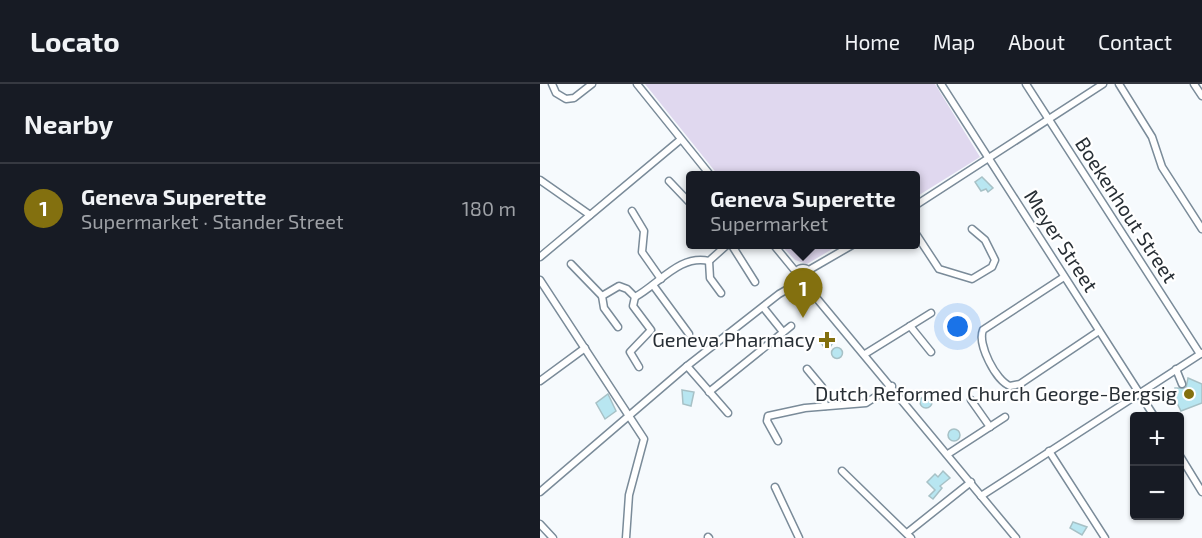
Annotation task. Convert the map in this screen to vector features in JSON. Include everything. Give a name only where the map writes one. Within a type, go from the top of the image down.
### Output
[{"type":"street","points":[[552,84],[559,96],[566,99],[573,98],[592,84]]},
{"type":"street","points":[[637,84],[707,171]]},
{"type":"street","name":"Meyer Street","points":[[940,84],[1151,412]]},
{"type":"street","name":"Boekenhout Street","points":[[1026,84],[1201,353]]},
{"type":"street","points":[[920,202],[1103,84]]},
{"type":"street","points":[[1119,84],[1152,137],[1162,166],[1202,229]]},
{"type":"street","points":[[1194,84],[1202,96]]},
{"type":"street","points":[[540,256],[680,140]]},
{"type":"street","points":[[540,180],[590,215]]},
{"type":"street","points":[[669,181],[686,199]]},
{"type":"street","points":[[632,211],[644,231],[641,247],[644,255],[661,279]]},
{"type":"street","points":[[920,241],[939,269],[972,279],[992,267],[995,260],[985,240],[972,229]]},
{"type":"street","points":[[639,368],[630,352],[651,330],[633,306],[635,297],[688,260],[709,261],[724,249]]},
{"type":"street","points":[[733,249],[755,282]]},
{"type":"street","points":[[777,249],[803,276],[821,301],[1016,538]]},
{"type":"street","points":[[540,492],[687,366],[803,276],[846,249]]},
{"type":"street","points":[[709,261],[710,278],[721,293]]},
{"type":"street","points":[[571,264],[602,296],[603,306],[618,327]]},
{"type":"street","points":[[1064,277],[983,330],[983,345],[999,379],[1006,385],[1020,384],[1099,332]]},
{"type":"street","points":[[540,280],[642,434],[644,444],[630,495],[626,538]]},
{"type":"street","points":[[653,285],[689,334]]},
{"type":"street","points":[[602,296],[619,286],[627,289],[635,297]]},
{"type":"street","points":[[763,307],[783,332]]},
{"type":"street","points":[[866,354],[931,313]]},
{"type":"street","points":[[709,392],[791,326]]},
{"type":"street","points":[[909,326],[931,352]]},
{"type":"street","points":[[540,381],[585,348]]},
{"type":"street","points":[[981,495],[1201,353]]},
{"type":"street","points":[[687,366],[728,413]]},
{"type":"street","points":[[807,369],[822,387],[825,406]]},
{"type":"street","points":[[1176,369],[1182,384]]},
{"type":"street","points":[[778,441],[767,421],[768,416],[825,406],[866,403],[892,386]]},
{"type":"street","points":[[971,400],[990,427]]},
{"type":"street","points":[[948,454],[1005,417]]},
{"type":"street","points":[[1049,451],[1105,538]]},
{"type":"street","points":[[1184,464],[1202,492]]},
{"type":"street","points":[[842,471],[909,536],[971,482]]},
{"type":"street","points":[[775,487],[799,538]]},
{"type":"street","points":[[540,524],[553,538]]},
{"type":"shaded area","points":[[645,84],[935,84],[980,157],[920,194],[920,171],[715,171]]},
{"type":"shaded area","points":[[785,249],[832,249],[807,264],[795,260]]},
{"type":"building","points":[[982,177],[993,188],[988,192],[986,189],[981,191],[975,182]]},
{"type":"building","points":[[827,336],[833,342],[827,348],[821,342]]},
{"type":"building","points":[[837,347],[843,353],[837,359],[831,353]]},
{"type":"building","name":"Dutch Reformed Church George-Bergsig","points":[[1188,378],[1202,384],[1202,403],[1181,411],[1175,399],[1175,388],[1186,388]]},
{"type":"building","points":[[682,390],[694,392],[691,406],[683,404]]},
{"type":"building","points":[[608,394],[616,411],[605,419],[596,403]]},
{"type":"building","points":[[926,396],[932,402],[926,408],[920,402]]},
{"type":"building","points":[[956,429],[960,435],[956,441],[952,441],[948,433]]},
{"type":"building","points":[[943,471],[950,478],[940,486],[942,488],[933,499],[929,496],[935,490],[927,482],[935,474],[938,477]]},
{"type":"building","points":[[1073,522],[1087,527],[1082,535],[1070,528]]},
{"type":"place","name":"Geneva Superette","points":[[803,318]]},
{"type":"place","name":"Geneva Pharmacy","points":[[827,340]]},
{"type":"place","name":"Dutch Reformed Church George-Bergsig","points":[[1189,394]]}]
